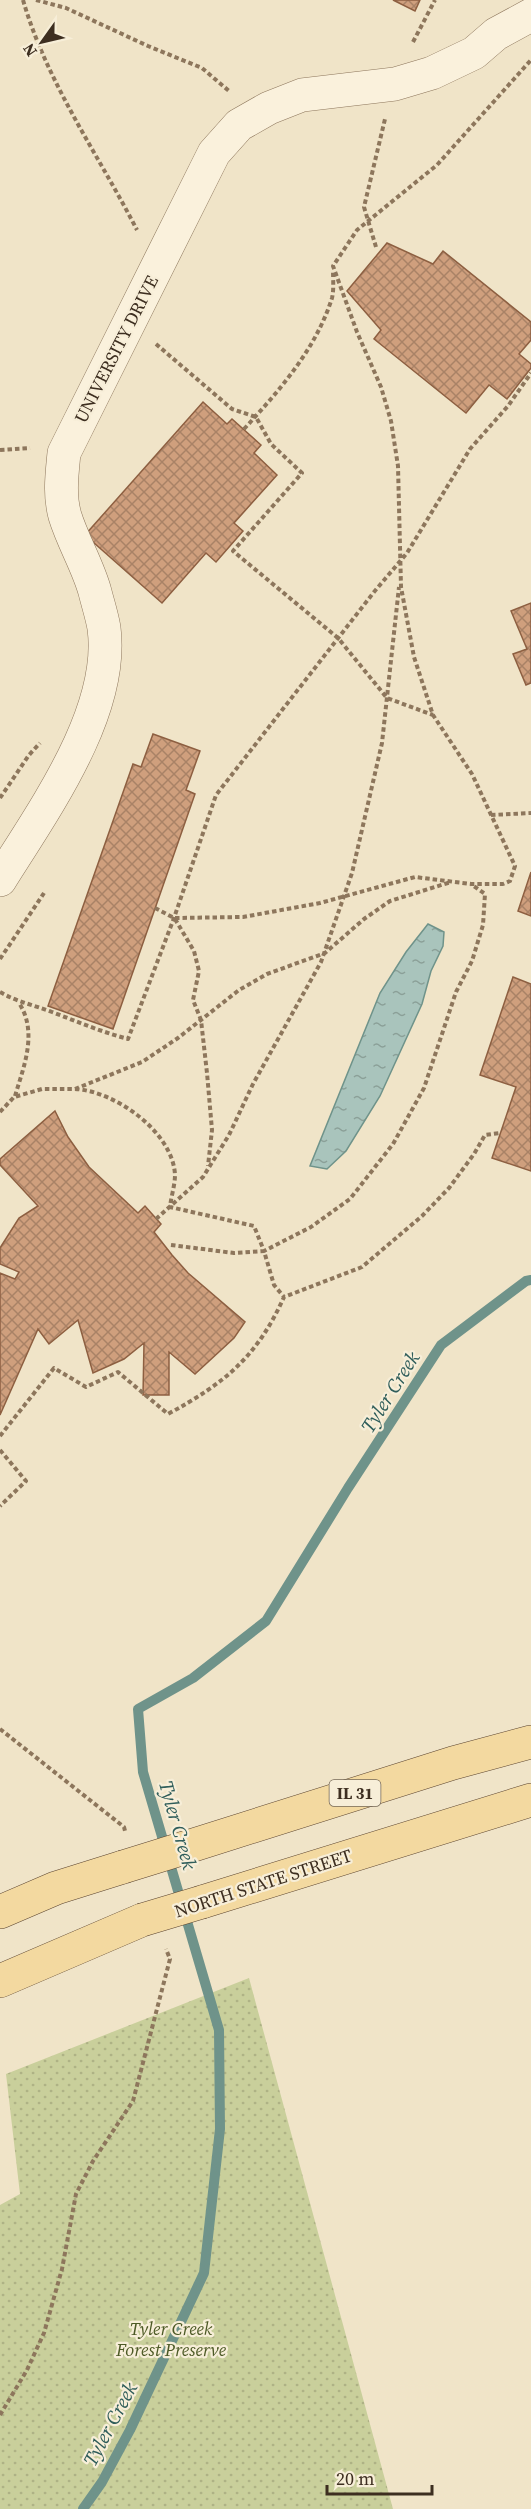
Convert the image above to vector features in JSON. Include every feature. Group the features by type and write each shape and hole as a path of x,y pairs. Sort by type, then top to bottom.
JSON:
{"main road":[{"name":"IL 31","path":"0,1912 56,1888 125,1853 181,1849 453,1763 531,1742"},
{"name":"NORTH STATE STREET","path":"0,1981 142,1920 531,1800"}],"lane":[{"name":"UNIVERSITY DRIVE","path":"0,880 66,774 87,726 103,670 104,628 92,580 65,515 61,490 64,453 213,153 239,125 302,95 395,84 432,73 474,53 496,34 531,15"}],"path":[{"path":"23,0 36,38 74,118 115,188 157,268"},
{"path":"36,0 66,8 202,68 257,116"},
{"path":"244,429 282,386 310,346 332,296 333,266 357,230 437,165 531,60"},
{"path":"155,908 174,918 243,917 344,897 415,877 471,884 503,884 510,881 515,866 472,774 433,715 414,657 401,587 398,466 391,421 381,387 357,332 333,266"},
{"path":"131,322 232,409 256,417 271,444 302,473 233,551 338,638 387,698 433,715"},
{"path":"0,992 19,1003 38,1007 99,1031 128,1039 174,918 216,795 402,559 433,513 470,448 508,406 530,375"},
{"path":"31,442 31,459"},
{"path":"156,1219 203,1177 229,1135 253,1084 287,1028 325,952 352,873 382,743 402,559"},
{"path":"0,798 42,740"},
{"path":"490,815 531,813"},
{"path":"75,1089 142,1062 239,990 267,974 325,952 364,919 390,901 451,881"},
{"path":"171,1245 234,1252 264,1251 311,1227 350,1198 393,1144 424,1088 456,992 472,960 483,925 485,894 471,884"},
{"path":"0,959 44,893"},
{"path":"174,918 194,951 199,971 193,1000 201,1020 212,1130 208,1169"},
{"path":"0,1112 15,1096 28,1054 28,1028 19,1003"},
{"path":"15,1096 42,1089 89,1090 115,1101 146,1122 167,1146 175,1175 170,1208"},
{"path":"0,1436 54,1368 86,1387 118,1372 168,1414 223,1381 249,1356 271,1326 284,1297 362,1267 422,1216 449,1188 474,1154 484,1135 500,1133"},
{"path":"170,1208 254,1226 274,1285 284,1297"},
{"path":"0,1450 26,1481 0,1506"},
{"path":"0,1729 124,1827 125,1853"},
{"path":"0,2415 27,2370 44,2333 63,2269 76,2194 93,2161 133,2101 170,1959 166,1948"}],"green space":[{"name":"Tyler Creek Forest Preserve","path":"249,1978 393,2509 0,2509 0,2205 20,2194 6,2074"}],"water":[{"path":"428,924 444,932 443,946 431,971 422,1004 380,1096 346,1151 327,1169 310,1166 380,993 406,952"}],"building":[{"path":"393,0 420,0 415,11"},
{"path":"387,243 433,264 443,251 531,322 531,340 519,354 531,364 531,368 507,399 489,385 466,413 374,339 381,330 347,291"},
{"path":"203,402 227,424 232,419 261,445 254,453 277,475 234,523 243,531 216,562 206,553 162,603 85,535"},
{"path":"531,603 531,683 526,685 513,654 527,649 511,611"},
{"path":"153,734 200,751 186,790 195,794 113,1029 48,1006 133,764 141,767"},
{"path":"531,872 531,916 518,911"},
{"path":"513,977 531,984 531,1171 492,1158 516,1087 480,1075"},
{"path":"55,1111 68,1137 89,1167 138,1213 145,1206 161,1224 154,1232 172,1255 188,1273 245,1322 234,1338 195,1374 169,1352 169,1395 143,1395 144,1343 124,1359 93,1373 78,1320 49,1344 38,1329 0,1415 0,1273 15,1279 19,1272 0,1264 0,1248 19,1218 38,1206 0,1165 0,1159"}],"waterway":[{"name":"Tyler Creek","path":"83,2509 102,2482 130,2430 204,2273 220,2129 219,2030 143,1772 138,1709 193,1678 266,1621 348,1488 441,1345 526,1281 531,1280"}]}
